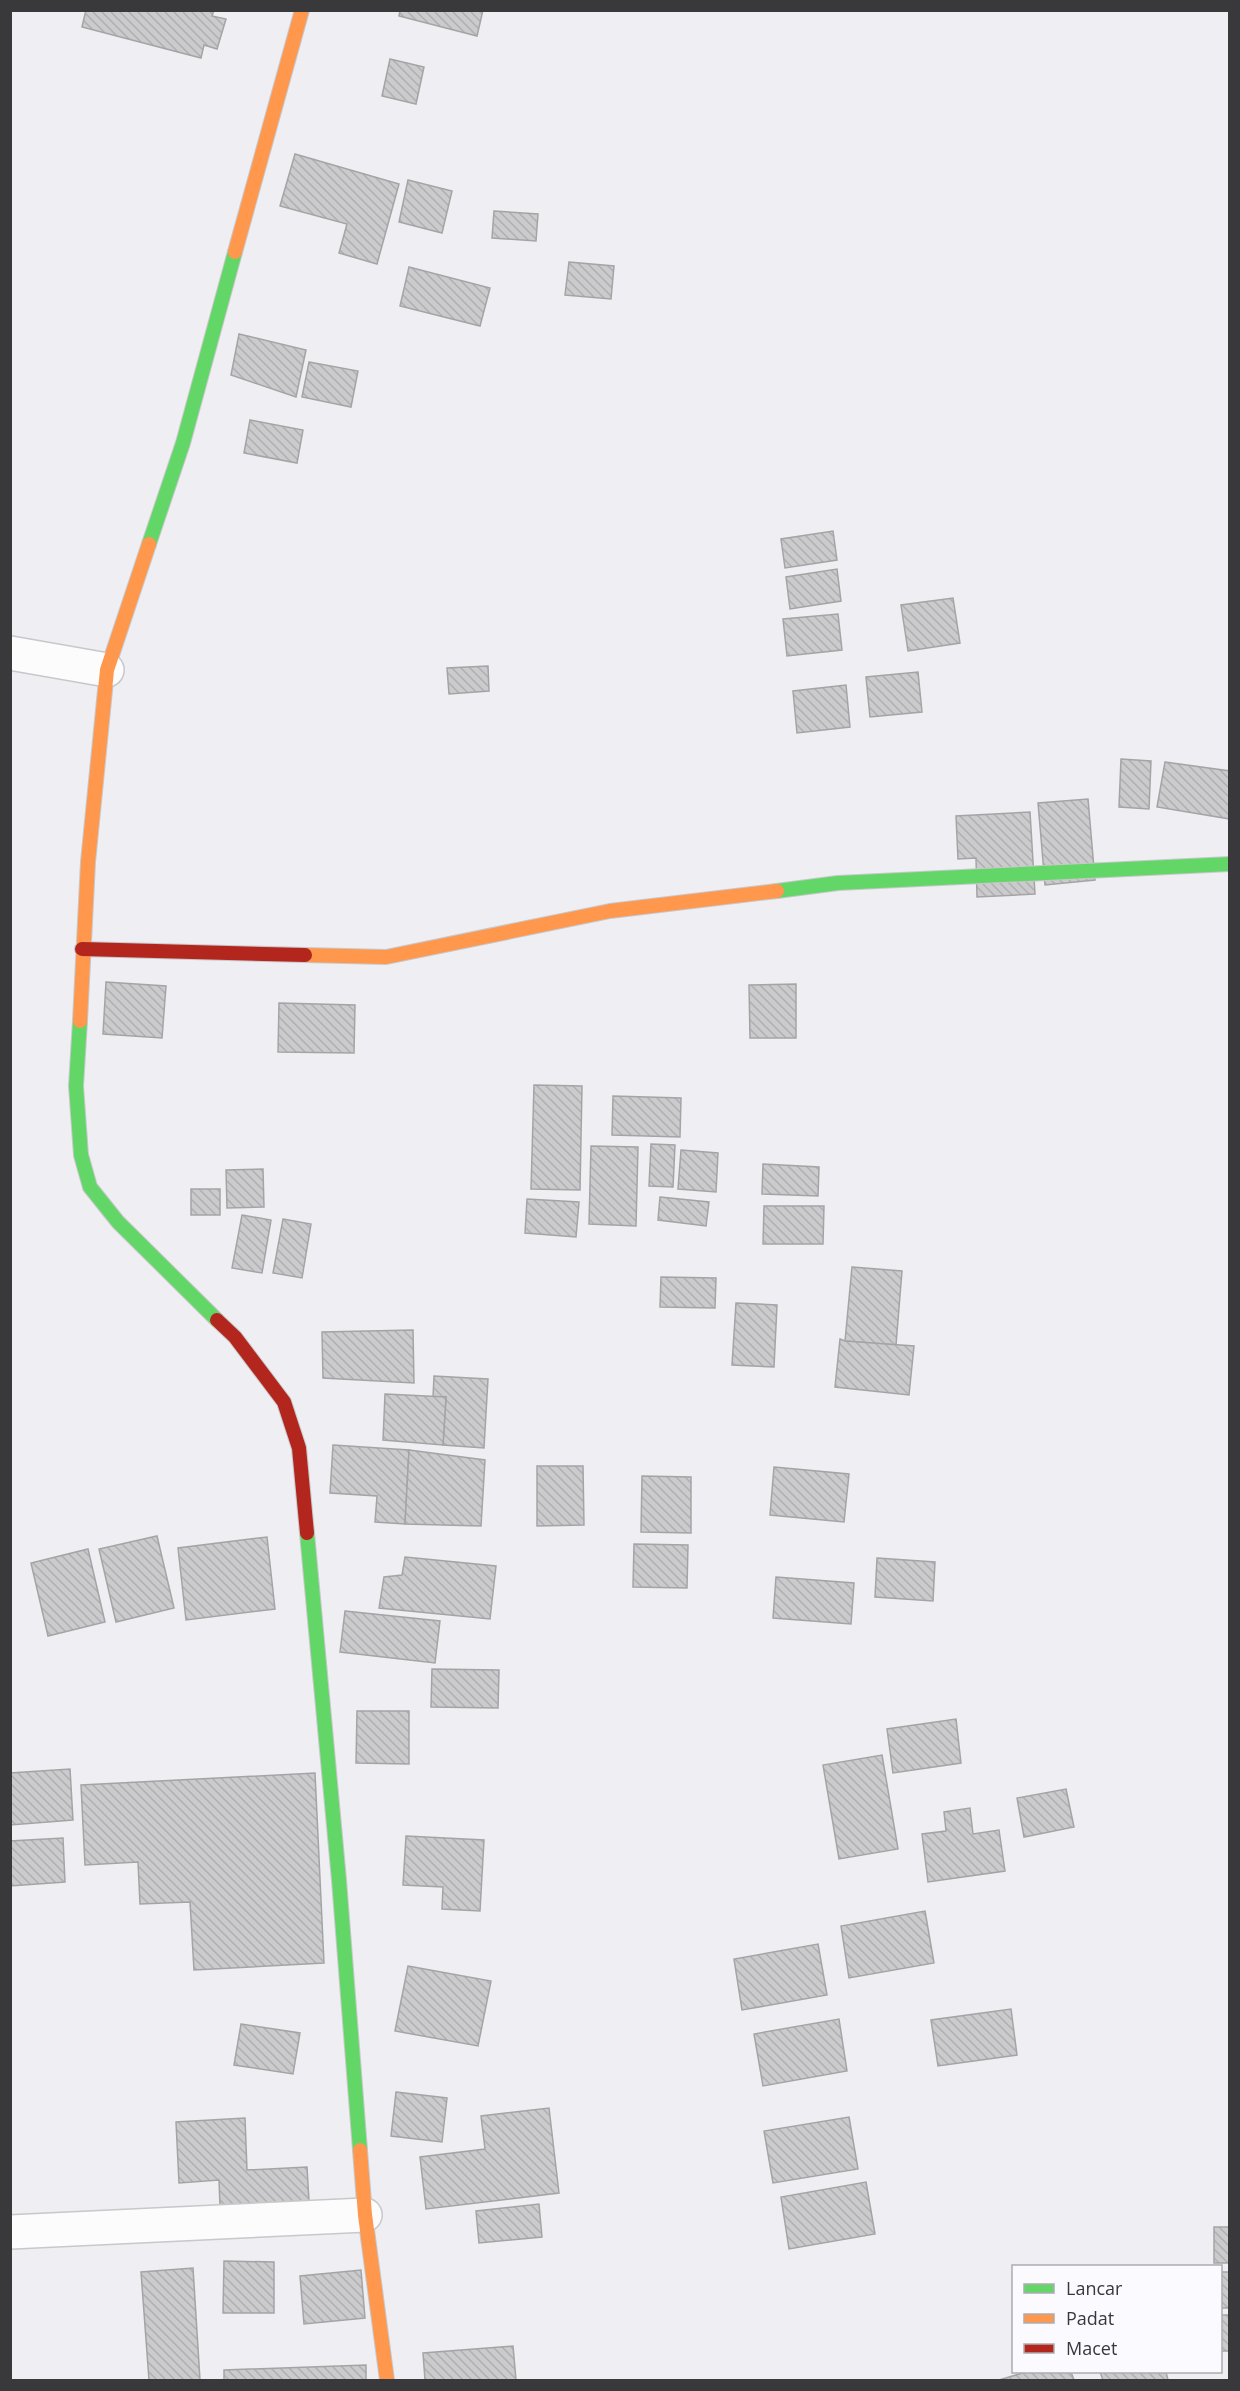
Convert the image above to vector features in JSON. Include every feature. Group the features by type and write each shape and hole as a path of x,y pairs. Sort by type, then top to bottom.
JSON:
{"street":[{"path":"302,10 183,443 106,670 87,862 76,1086 77,1124 81,1155 90,1186 118,1222 235,1336 284,1402 299,1448 339,1880 365,2215 387,2380"},
{"path":"10,653 106,670"},
{"path":"82,949 386,957 610,911 838,883 1230,864"},
{"path":"10,2232 365,2215"}],"building":[{"path":"86,10 214,10 212,16 226,19 217,49 204,45 201,58 82,27"},
{"path":"400,10 483,10 477,36 399,16"},
{"path":"390,59 424,67 416,104 382,96"},
{"path":"295,154 399,184 377,264 339,253 347,224 280,206"},
{"path":"408,180 452,191 442,233 399,222"},
{"path":"494,211 538,214 536,241 492,238"},
{"path":"569,262 614,266 611,299 565,295"},
{"path":"409,267 490,288 480,326 400,306"},
{"path":"239,334 306,350 296,397 231,375"},
{"path":"309,362 358,371 351,407 302,397"},
{"path":"250,420 303,430 297,463 244,453"},
{"path":"833,531 837,560 785,568 781,539"},
{"path":"837,569 841,601 790,609 786,577"},
{"path":"953,598 960,643 908,651 901,605"},
{"path":"838,614 842,650 787,656 783,619"},
{"path":"488,666 489,691 449,694 447,668"},
{"path":"918,672 922,712 870,717 866,677"},
{"path":"846,685 850,727 797,733 793,691"},
{"path":"1121,759 1151,761 1149,809 1119,807"},
{"path":"1165,762 1230,771 1230,819 1157,807"},
{"path":"1088,799 1095,880 1045,885 1038,803"},
{"path":"1030,812 1035,894 977,897 976,858 958,859 956,816"},
{"path":"106,982 166,986 162,1038 103,1034"},
{"path":"796,984 796,1038 750,1038 749,985"},
{"path":"279,1003 355,1005 354,1053 278,1052"},
{"path":"534,1085 582,1086 580,1190 531,1189"},
{"path":"613,1096 681,1098 680,1137 612,1135"},
{"path":"651,1144 675,1145 673,1187 649,1186"},
{"path":"591,1146 638,1147 636,1226 589,1224"},
{"path":"681,1150 718,1153 716,1192 678,1189"},
{"path":"763,1164 819,1167 818,1196 762,1194"},
{"path":"263,1169 264,1207 227,1208 226,1170"},
{"path":"191,1189 220,1189 220,1215 191,1215"},
{"path":"660,1197 709,1202 706,1226 658,1220"},
{"path":"527,1199 579,1202 576,1237 525,1233"},
{"path":"764,1206 824,1206 823,1244 763,1244"},
{"path":"242,1215 271,1220 262,1273 232,1268"},
{"path":"283,1219 311,1224 302,1278 273,1273"},
{"path":"852,1267 902,1271 896,1345 845,1341"},
{"path":"661,1277 716,1278 715,1308 660,1307"},
{"path":"736,1303 777,1305 774,1367 732,1365"},
{"path":"413,1330 414,1383 323,1378 322,1332"},
{"path":"840,1339 914,1346 909,1395 835,1387"},
{"path":"434,1376 488,1379 484,1448 443,1445 446,1397 433,1397"},
{"path":"385,1394 446,1397 443,1445 383,1440"},
{"path":"333,1445 409,1450 405,1524 375,1522 377,1496 330,1493"},
{"path":"409,1450 485,1460 481,1526 405,1524"},
{"path":"537,1466 583,1466 584,1525 537,1526"},
{"path":"774,1467 849,1474 844,1522 770,1515"},
{"path":"642,1476 691,1477 691,1533 641,1532"},
{"path":"157,1536 174,1608 116,1622 99,1549"},
{"path":"267,1537 275,1609 186,1620 178,1548"},
{"path":"634,1544 688,1545 687,1588 633,1587"},
{"path":"88,1549 105,1622 48,1636 31,1563"},
{"path":"405,1557 496,1566 490,1619 379,1608 384,1577 402,1575"},
{"path":"877,1558 935,1562 933,1601 875,1597"},
{"path":"776,1577 854,1583 851,1624 773,1618"},
{"path":"345,1611 440,1621 435,1663 340,1652"},
{"path":"432,1669 499,1670 498,1708 431,1707"},
{"path":"357,1711 409,1711 409,1764 356,1763"},
{"path":"956,1719 961,1763 893,1773 887,1729"},
{"path":"882,1755 898,1849 839,1859 823,1765"},
{"path":"70,1769 73,1820 10,1825 10,1773"},
{"path":"315,1773 324,1963 194,1970 190,1902 140,1904 138,1862 85,1865 81,1785"},
{"path":"1066,1789 1074,1827 1024,1837 1017,1798"},
{"path":"970,1808 973,1834 999,1830 1005,1871 928,1882 922,1834 946,1831 944,1812"},
{"path":"406,1836 484,1840 480,1911 442,1909 443,1887 403,1885"},
{"path":"63,1838 65,1882 10,1886 10,1841"},
{"path":"925,1911 934,1963 849,1978 841,1926"},
{"path":"818,1944 827,1995 742,2010 734,1959"},
{"path":"408,1966 491,1981 478,2046 395,2031"},
{"path":"1011,2009 1017,2055 938,2066 931,2020"},
{"path":"839,2019 847,2071 763,2086 754,2034"},
{"path":"241,2024 300,2033 293,2074 234,2065"},
{"path":"396,2092 447,2098 442,2142 391,2136"},
{"path":"549,2108 559,2193 426,2209 420,2157 485,2149 481,2116"},
{"path":"849,2117 858,2169 773,2183 764,2131"},
{"path":"245,2118 247,2170 307,2167 309,2201 220,2206 219,2180 179,2183 176,2122"},
{"path":"866,2182 875,2234 789,2249 781,2197"},
{"path":"539,2204 542,2237 479,2243 476,2211"},
{"path":"1214,2227 1230,2227 1230,2263 1214,2263"},
{"path":"224,2261 274,2262 274,2313 223,2313"},
{"path":"193,2268 200,2380 149,2380 141,2272"},
{"path":"361,2270 365,2318 304,2324 300,2276"},
{"path":"1222,2272 1230,2272 1230,2308 1222,2308"},
{"path":"1222,2315 1230,2315 1230,2351 1222,2351"},
{"path":"513,2346 516,2380 425,2380 423,2353"},
{"path":"366,2365 366,2380 224,2380 224,2370"},
{"path":"1023,2373 1071,2373 1074,2380 999,2380"},
{"path":"1100,2373 1166,2373 1168,2380 1103,2380"}],"traffic: fast":[{"path":"149,544 183,443 235,252"},
{"path":"777,891 838,883 1230,864"},
{"path":"80,1021 76,1086 81,1155 90,1187 118,1222 217,1320"},
{"path":"307,1533 339,1880 360,2150"}],"traffic: slow":[{"path":"235,252 302,10"},
{"path":"80,1021 88,862 107,670 149,544"},
{"path":"305,955 386,957 610,911 777,891"},
{"path":"360,2150 365,2215 387,2380"}],"traffic: jam":[{"path":"82,949 305,955"},
{"path":"217,1320 235,1337 284,1402 299,1448 307,1533"}]}
